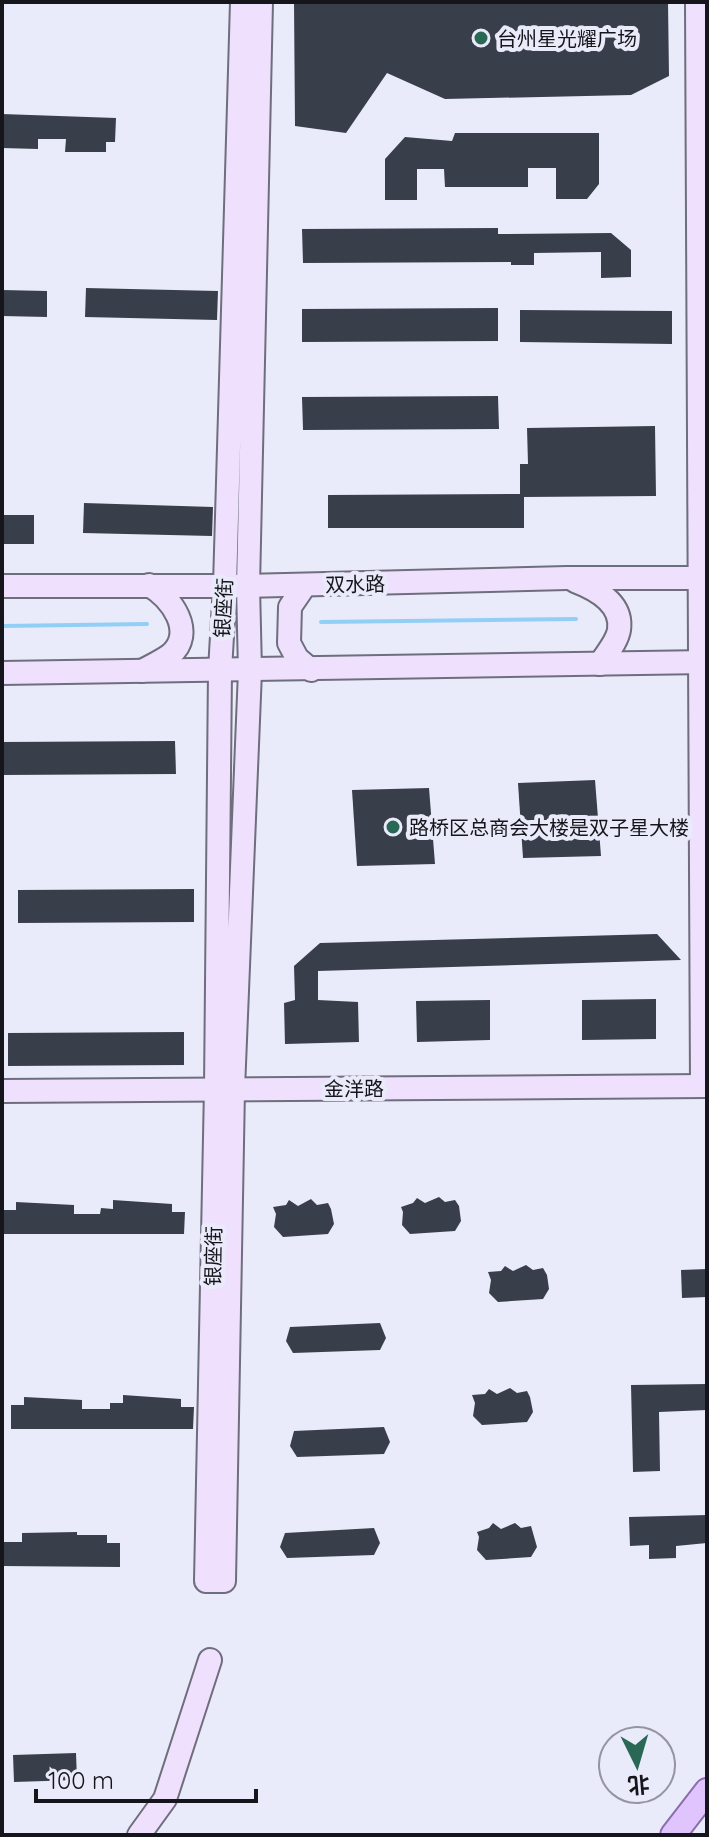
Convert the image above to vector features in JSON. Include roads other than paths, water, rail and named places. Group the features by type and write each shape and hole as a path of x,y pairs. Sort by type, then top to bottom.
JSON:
{"main road":[{"name":"银座街","path":"242,2 220,670 225,1089 224,1581 206,1581 225,1089 250,671 248,586 261,2"},
{"path":"697,2 705,1086"},
{"path":"567,578 604,595 616,610 619,629 600,664"},
{"name":"双水路","path":"2,586 248,586 703,578"},
{"path":"141,672 173,653 180,637 179,615 164,593 149,585"},
{"path":"305,585 290,607 289,643 297,658 311,670"},
{"path":"2,673 704,662"},
{"name":"金洋路","path":"2,1091 705,1086"},
{"path":"139,1835 165,1799 210,1660"},
{"path":"673,1835 707,1791"}],"waterway":[{"path":"321,622 576,619"},
{"path":"2,626 147,624"}],"place":[{"name":"台州星光耀广场","path":"481,38"},
{"name":"路桥区总商会大楼是双子星大楼","path":"393,827"}]}
